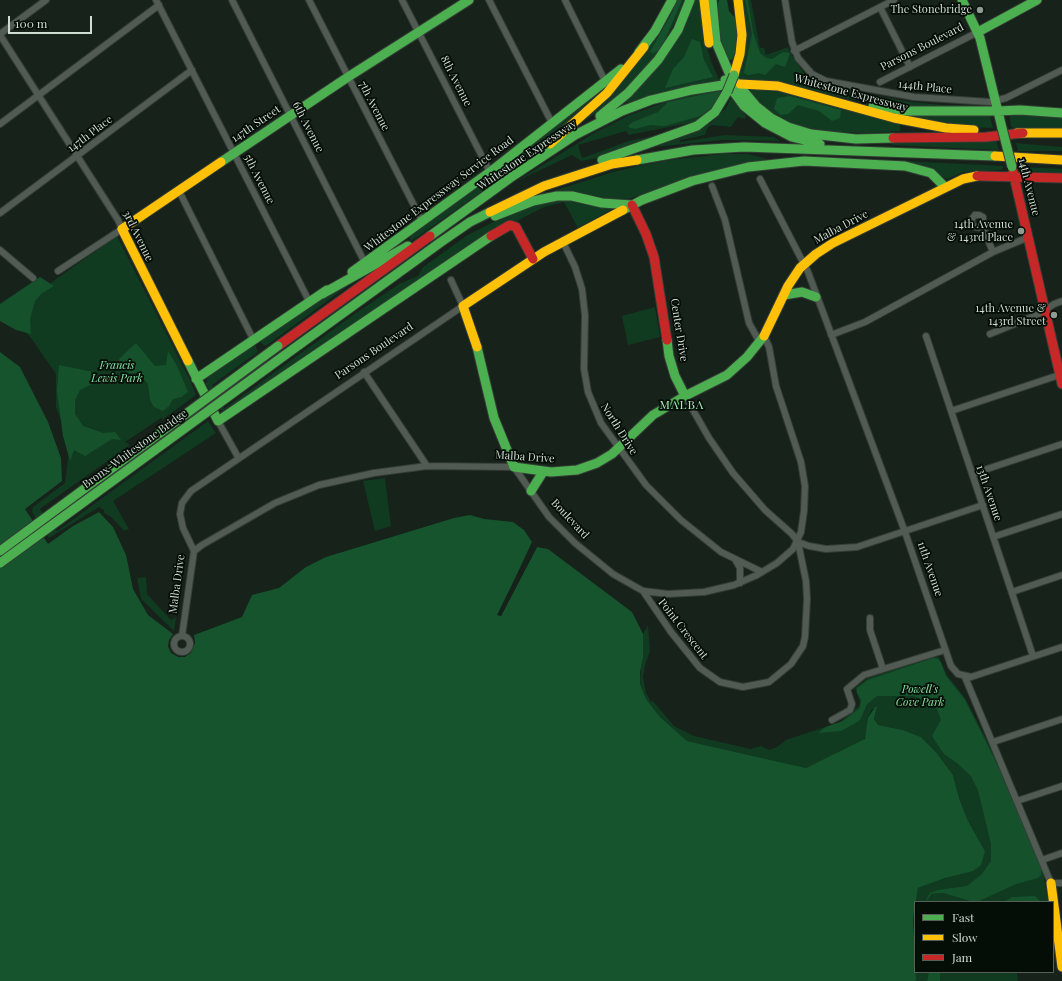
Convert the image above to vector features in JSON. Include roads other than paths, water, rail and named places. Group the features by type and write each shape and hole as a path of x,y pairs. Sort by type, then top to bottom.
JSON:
{"main road":[{"name":"147th Street","path":"122,229 234,153 470,0"},
{"path":"561,144 614,106 644,77 674,36 690,0"},
{"path":"704,0 707,36 718,69 738,99 761,121 783,134 810,142 910,152"},
{"path":"712,0 715,37 730,75 756,106 771,118 788,127 811,134 856,139 986,137 1023,133"},
{"path":"415,260 470,222 525,194 572,171 697,126 715,112 725,89 734,75 740,54 742,35 738,0"},
{"name":"14th Avenue","path":"962,0 978,32 996,101 1061,374 1062,384"},
{"name":"Parsons Boulevard","path":"978,32 1037,0"},
{"name":"Whitestone Expressway Service Road","path":"196,379 310,303 490,172 606,83 644,47 664,17 671,1"},
{"path":"510,178 595,105 620,79 644,47"},
{"name":"Whitestone Expressway","path":"278,346 510,178 561,144 594,125 641,104 686,91 725,89 740,84 773,85 908,121 956,129 1023,133 1062,133"},
{"path":"798,91 895,110 1020,110 1062,113"},
{"path":"525,194 563,178 612,164 693,150 749,147 910,152 1062,160"},
{"path":"415,260 492,218 540,199 567,196 605,203 632,205 672,188 702,178 748,166 782,162 820,161 905,166 931,173 945,187 963,179 975,176 1062,178"},
{"name":"Malba Drive","path":"514,467 543,472 577,470 605,458 618,448 645,422 685,396 731,372 747,357 772,323 784,295 794,277 804,264 833,243 945,187"},
{"name":"Parsons Boulevard","path":"464,306 533,259 632,205"},
{"name":"Center Drive","path":"632,205 646,234 654,257 670,356 675,376 685,396"},
{"path":"218,421 503,228 512,225 517,229 533,259"},
{"name":"3rd Avenue","path":"122,229 218,421"},
{"path":"322,294 386,257 435,232"},
{"name":"Bronx-Whitestone Bridge","path":"0,563 415,260"},
{"path":"784,295 802,292 816,297"},
{"name":"Boulevard","path":"464,306 475,337 496,423 514,467"},
{"name":"Bronx-Whitestone Bridge","path":"0,551 278,346"},
{"path":"531,491 543,472"},
{"name":"11th Avenue","path":"1051,883 1053,901"},
{"name":"11th Avenue","path":"1054,906 1062,967"}],"street":[{"path":"0,35 46,0"},
{"name":"6th Avenue","path":"232,0 365,263"},
{"name":"7th Avenue","path":"309,0 422,221"},
{"name":"8th Avenue","path":"402,0 418,34 490,172"},
{"path":"489,0 552,123"},
{"path":"565,0 606,83"},
{"path":"785,0 794,50 894,0"},
{"path":"0,124 158,3"},
{"name":"5th Avenue","path":"158,3 310,303"},
{"path":"880,7 910,67"},
{"name":"Parsons Boulevard","path":"880,82 978,32"},
{"name":"3rd Avenue","path":"0,35 118,220 122,229"},
{"name":"144th Place","path":"794,50 806,69 826,81 921,98 996,101 1006,98 1062,70"},
{"name":"147th Place","path":"0,214 192,70"},
{"name":"11th Avenue","path":"760,179 804,264 905,532 945,650 954,670 966,677 1051,883"},
{"path":"712,186 725,220 749,323 762,338 770,352 776,386 802,466 805,486 804,515 798,542 818,548 843,549 864,545 983,505"},
{"path":"179,191 254,341"},
{"path":"983,228 993,252"},
{"name":"147th Street","path":"58,271 122,229"},
{"path":"831,335 865,322 993,252 1029,237"},
{"name":"North Drive","path":"563,242 576,267 583,293 585,315 584,369 588,392 601,422 618,448 646,484 681,520 708,542 736,561 762,572"},
{"path":"0,250 32,278"},
{"name":"Boulevard","path":"451,280 464,306"},
{"path":"990,334 1040,314 1062,301"},
{"name":"Parsons Boulevard","path":"194,551 181,520 182,503 190,490 464,306"},
{"name":"13th Avenue","path":"926,336 1033,656"},
{"path":"364,372 427,466"},
{"path":"951,411 1061,374"},
{"name":"Center Drive","path":"685,396 709,438 733,473 765,510 790,532 798,542"},
{"name":"3rd Avenue","path":"218,421 238,457"},
{"path":"972,474 1062,444"},
{"name":"Malba Drive","path":"182,636 194,551 275,503 311,488 374,473 427,466 514,467"},
{"name":"Boulevard","path":"514,467 549,516 575,544 613,574 643,591 686,594 715,590 740,583 762,572 786,557 798,542"},
{"path":"993,537 1062,514"},
{"name":"Point Crescent","path":"643,591 681,645 700,668 720,682 734,686 759,685 773,679 792,664 800,654 805,637 808,606 807,587 798,542"},
{"path":"736,561 740,568 740,583"},
{"path":"1012,592 1062,575"},
{"path":"870,618 870,630 883,669"},
{"path":"966,677 1062,647"},
{"path":"832,720 846,714 850,710 852,704 847,689 864,675 945,650"},
{"path":"993,742 1062,719"},
{"path":"1017,801 1062,786"},
{"path":"1042,860 1062,853"},
{"path":"1051,883 1062,883"}],"place":[{"name":"The Stonebridge","path":"980,10"},
{"name":"14th Avenue & 143rd Place","path":"1021,231"},
{"name":"14th Avenue & 143rd Street","path":"1054,315"}],"district":[{"name":"MALBA","path":"682,405"}],"park label":[{"name":"Francis Lewis Park","path":"117,372"},
{"name":"Powell's Cove Park","path":"920,696"}]}
